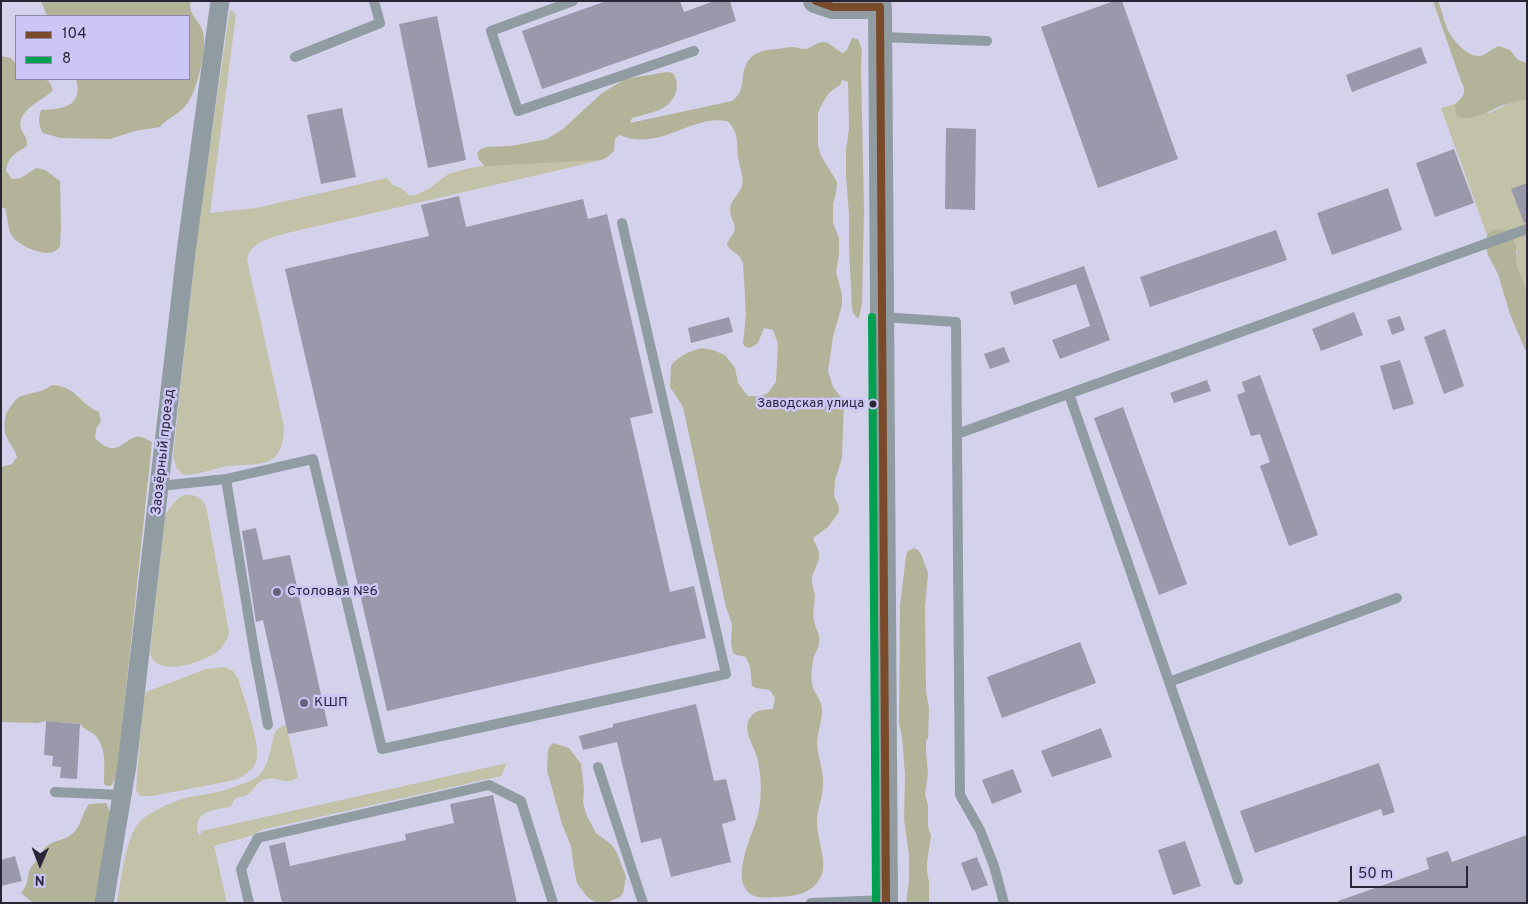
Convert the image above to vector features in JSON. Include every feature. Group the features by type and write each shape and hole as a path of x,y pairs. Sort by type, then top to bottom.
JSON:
{"street":[{"name":"Заозёрный проезд","path":"104,903 128,756 186,252 220,1"},
{"path":"815,1 833,7 880,4 886,901"}],"lane":[{"path":"295,56 380,23 374,1"},
{"path":"573,1 491,30 518,111 694,51"},
{"path":"880,37 987,41"},
{"path":"160,486 226,479 313,459 382,749 726,674 622,223"},
{"path":"957,434 1527,229"},
{"path":"882,317 956,322 960,795 980,830 994,866 1004,903"},
{"path":"1069,394 1238,880"},
{"path":"226,479 268,725"},
{"path":"1169,682 1397,598"},
{"path":"598,767 643,903"},
{"path":"248,903 241,869 258,838 490,784 521,801 552,903"},
{"path":"55,792 122,795"},
{"path":"811,903 886,901"}],"green space":[{"path":"41,1 191,1 190,9 202,29 204,45 201,67 191,98 181,111 160,127 135,131 110,139 60,138 43,133 39,122 41,110 56,109 69,105 74,101 78,88 76,80 190,80 190,15 47,15"},
{"path":"1433,1 1438,1 1452,37 1469,53 1481,56 1499,46 1510,50 1518,60 1527,63 1527,99 1500,106 1473,117 1462,118 1456,116 1455,104 1461,99 1464,88"},
{"path":"230,9 236,15 210,213 256,208 387,178 393,185 401,188 410,196 430,188 448,174 466,169 493,164 608,154 602,160 283,234 256,245 249,253 247,259 284,427 279,452 273,459 266,462 235,465 184,475 177,469 173,456 198,228"},
{"path":"852,38 858,39 862,50 864,210 862,302 858,319 853,313 852,307 849,248 846,176 846,149 849,129 848,82 842,80 840,85 830,92 818,114 818,145 821,156 837,182 833,204 833,223 839,238 836,272 842,294 842,305 833,337 828,371 833,387 844,401 842,458 835,480 834,496 839,512 828,527 813,538 819,555 812,579 815,595 813,618 819,634 819,640 813,660 812,677 813,687 822,707 817,741 823,786 817,819 823,869 819,881 804,893 791,896 762,897 752,895 745,888 742,878 742,866 757,819 761,792 757,756 747,727 750,718 755,712 773,709 775,698 770,690 752,686 750,666 746,657 733,653 731,643 732,624 726,607 683,407 670,387 671,366 673,363 689,352 701,348 725,355 735,368 738,383 748,396 761,396 768,393 776,382 778,344 773,330 764,328 758,343 750,348 745,347 743,343 746,314 743,263 740,257 727,245 735,229 730,209 733,200 741,188 742,182 736,134 727,121 713,121 700,123 648,139 634,139 619,135 615,139 614,151 606,158 598,160 485,166 479,160 477,153 487,147 511,146 547,139 563,129 602,93 625,79 667,72 673,73 677,83 674,97 667,105 656,111 632,118 630,123 732,101 741,89 746,65 759,52 790,47 805,49 823,42 828,43 843,53 847,50"},
{"path":"1,56 11,58 15,63 15,80 46,80 49,81 53,90 32,106 23,116 21,128 27,146 10,159 6,171 12,179 21,178 36,168 45,170 60,181 60,246 51,253 45,253 32,250 15,240 10,230 6,209 1,207"},
{"path":"1527,99 1527,293 1517,267 1517,252 1508,230 1496,230 1487,235 1441,108 1455,104 1455,110 1489,113 1512,102"},
{"path":"1497,229 1508,230 1516,245 1516,263 1527,293 1527,354 1510,314 1498,274 1486,248 1487,235"},
{"path":"52,385 61,386 73,392 86,404 99,412 101,421 96,429 95,438 103,445 116,448 135,437 141,437 152,442 118,765 115,779 111,786 106,786 104,783 104,759 100,741 80,724 46,721 37,723 1,722 1,467 12,464 17,457 6,436 5,420 7,412 19,397 41,391"},
{"path":"184,495 197,497 206,506 229,632 228,637 217,652 191,664 170,667 154,661 150,653 165,516 173,504"},
{"path":"914,548 921,554 928,573 925,606 926,691 929,708 928,738 926,741 928,773 925,795 928,805 928,826 931,836 927,862 929,903 906,903 909,881 909,855 904,819 905,775 899,723 900,606 906,556 908,551"},
{"path":"225,667 233,671 238,678 254,734 257,755 255,765 247,773 235,780 152,796 140,796 136,791 143,699 146,692 206,669"},
{"path":"286,725 298,777 290,781 272,778 263,780 248,794 235,799 230,807 205,813 198,821 199,836 202,831 507,763 501,776 261,830 254,835 214,846 227,903 117,903 129,841 140,821 158,809 177,801 215,793 256,778 267,763 276,730"},
{"path":"553,743 569,748 581,764 584,790 583,802 586,814 596,833 612,845 626,877 623,893 620,897 608,902 595,902 591,900 577,883 571,846 562,824 547,770 548,750"},
{"path":"106,803 110,812 96,903 33,903 21,893 33,865 47,846 69,836 75,831 89,804"}],"building":[{"path":"606,1 680,1 684,12 714,1 730,1 736,21 542,89 522,31"},
{"path":"1114,1 1122,1 1178,159 1098,188 1041,27"},
{"path":"437,16 466,160 428,168 399,24"},
{"path":"1421,47 1427,63 1352,92 1346,75"},
{"path":"342,108 356,177 321,184 307,115"},
{"path":"946,128 976,129 975,210 945,209"},
{"path":"1454,149 1474,203 1435,217 1416,163"},
{"path":"1527,183 1527,222 1524,223 1511,189"},
{"path":"1388,188 1402,230 1332,255 1317,213"},
{"path":"459,196 466,227 583,199 588,219 607,214 653,413 630,418 670,592 694,586 706,638 387,711 285,269 429,236 421,205"},
{"path":"1276,230 1287,260 1150,307 1140,277"},
{"path":"1084,266 1110,340 1060,359 1052,340 1090,326 1076,284 1014,305 1010,292"},
{"path":"1354,312 1363,335 1321,351 1312,329"},
{"path":"1400,316 1405,330 1392,335 1387,320"},
{"path":"729,317 733,332 691,343 688,328"},
{"path":"1445,329 1464,386 1444,394 1424,337"},
{"path":"1004,347 1010,362 990,369 984,354"},
{"path":"1400,360 1414,404 1393,410 1380,366"},
{"path":"1260,375 1318,535 1289,546 1260,466 1270,462 1260,434 1251,436 1237,395 1245,392 1242,382"},
{"path":"1207,380 1211,391 1174,403 1170,393"},
{"path":"1123,407 1187,584 1159,595 1094,418"},
{"path":"256,528 263,560 290,555 328,726 288,734 263,620 256,622 242,531"},
{"path":"1080,642 1096,683 1002,718 987,677"},
{"path":"696,704 714,781 726,779 736,820 722,824 731,862 671,877 661,838 641,843 617,742 583,750 579,736 613,727 613,724"},
{"path":"46,721 80,724 77,779 60,778 61,767 52,766 53,756 44,755"},
{"path":"1101,728 1112,757 1052,777 1041,751"},
{"path":"1379,763 1395,812 1383,816 1381,809 1255,853 1240,811"},
{"path":"1013,769 1022,792 992,804 982,780"},
{"path":"493,795 517,903 282,903 269,846 285,842 290,866 406,840 405,834 454,823 450,804"},
{"path":"1527,835 1527,903 1338,903 1338,901 1429,869 1426,858 1448,851 1452,862"},
{"path":"1185,841 1201,886 1173,895 1158,850"},
{"path":"15,856 22,881 1,886 1,860"},
{"path":"977,857 988,885 972,891 961,863"}],"transit line":[{"name":"104","path":"816,1 833,7 880,7"},
{"name":"104","path":"880,7 886,903"},
{"name":"8","path":"872,317 876,903"}],"place":[{"name":"Заводская улица","path":"873,404"},
{"name":"Столовая №6","path":"277,592"},
{"name":"КШП","path":"304,703"}]}
